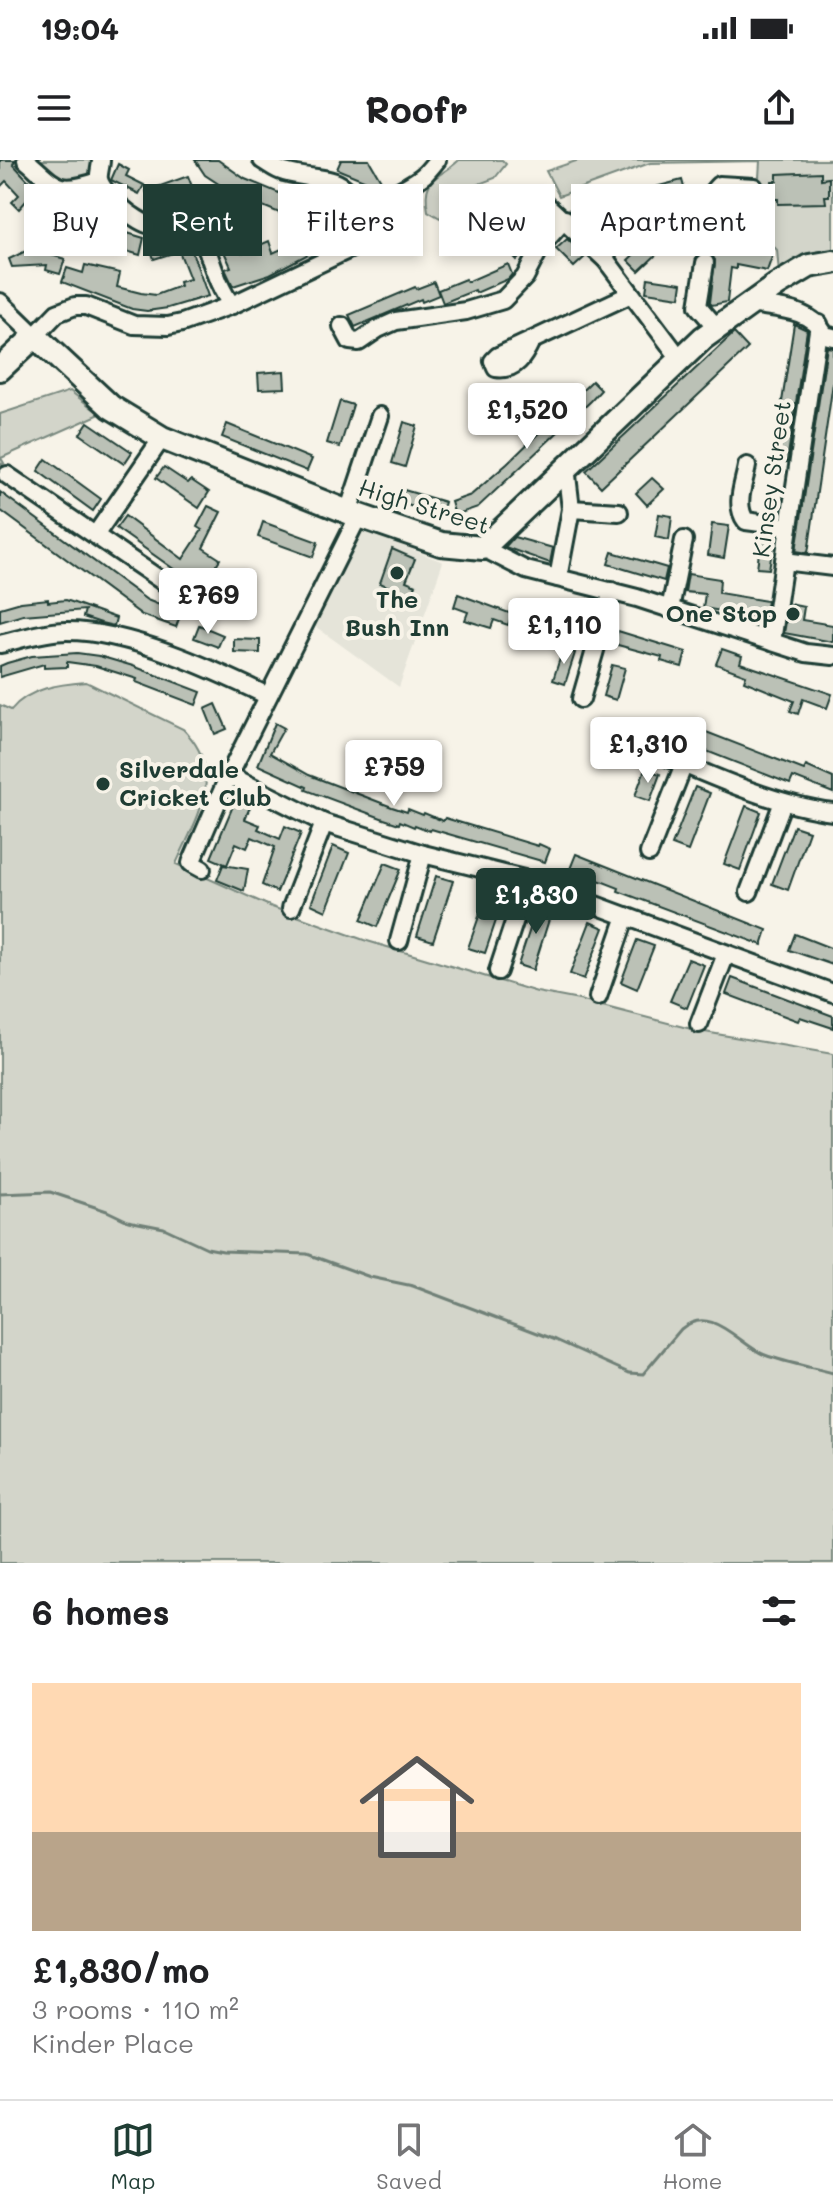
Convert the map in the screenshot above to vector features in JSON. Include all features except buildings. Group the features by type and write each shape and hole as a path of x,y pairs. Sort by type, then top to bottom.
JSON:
{"main road":[{"path":"483,548 710,333 809,266 833,262"},
{"path":"0,369 35,336"},
{"name":"High Street","path":"35,336 111,407 162,438 354,514 441,544 483,548"}],"street":[{"path":"26,160 56,187 64,189 99,181"},
{"path":"101,160 99,181 130,215 151,225 187,219 195,222 225,296 232,305"},
{"path":"262,160 282,172 333,179 340,184"},
{"path":"409,184 422,176 437,160"},
{"path":"555,211 606,260 681,360"},
{"path":"342,326 350,341 359,342 378,329 412,316 466,311 503,300 525,277 541,246 565,219"},
{"path":"0,302 35,336 57,313 75,306 86,306 123,323 151,327 182,323 232,305 335,256"},
{"path":"606,260 607,256"},
{"path":"705,263 698,306 710,333"},
{"path":"531,341 631,294"},
{"path":"751,304 807,314 819,324 825,335 833,337"},
{"name":"Kinsey Street","path":"772,642 819,324"},
{"path":"202,869 191,863 229,775 354,514 380,416"},
{"path":"96,534 162,438"},
{"path":"747,466 739,503 743,517 746,521 789,527"},
{"path":"558,578 571,509 566,467"},
{"path":"7,475 165,583 194,594"},
{"path":"571,509 619,512"},
{"path":"670,609 684,540"},
{"name":"High Street","path":"483,548 516,566 612,591 806,653 833,656"},
{"path":"784,561 833,567"},
{"path":"581,699 612,591"},
{"path":"0,644 64,631 157,643 268,696"},
{"path":"660,754 783,802 833,812"},
{"path":"649,853 684,764"},
{"path":"229,775 324,823 423,854 528,880 833,993"},
{"path":"749,892 783,802"},
{"path":"291,908 324,823"},
{"path":"399,941 423,854"},
{"path":"498,971 528,880"},
{"path":"598,997 626,916"},
{"path":"699,1024 726,954"}],"shaded area":[{"path":"28,160 101,160 99,181 53,184"},
{"path":"459,160 502,160 506,164 495,178 479,184 439,184 439,217 428,211 427,191 434,179"},
{"path":"579,160 833,160 833,251 803,261 793,261 779,274 775,248 775,184 759,184 760,161 650,163 592,184 571,184 571,192 559,196 546,171"},
{"path":"70,391 100,414 1,458 4,463 0,465 0,414"},
{"path":"365,531 443,562 399,687 312,624 360,533"},
{"path":"86,682 183,729 196,746 204,763 204,796 176,864 272,907 364,940 537,992 699,1031 833,1054 833,1563 0,1563 0,705 11,710 35,692"}],"waterway":[{"path":"0,1194 50,1192 128,1221 164,1228 207,1248 307,1254 370,1277 413,1286 556,1340 629,1373 643,1374 681,1329 692,1322 704,1321 725,1328 765,1355 833,1373"}],"place":[{"name":"The Bush Inn","path":"397,573"},
{"name":"One Stop","path":"793,614"},
{"name":"Silverdale Cricket Club","path":"103,784"}]}
